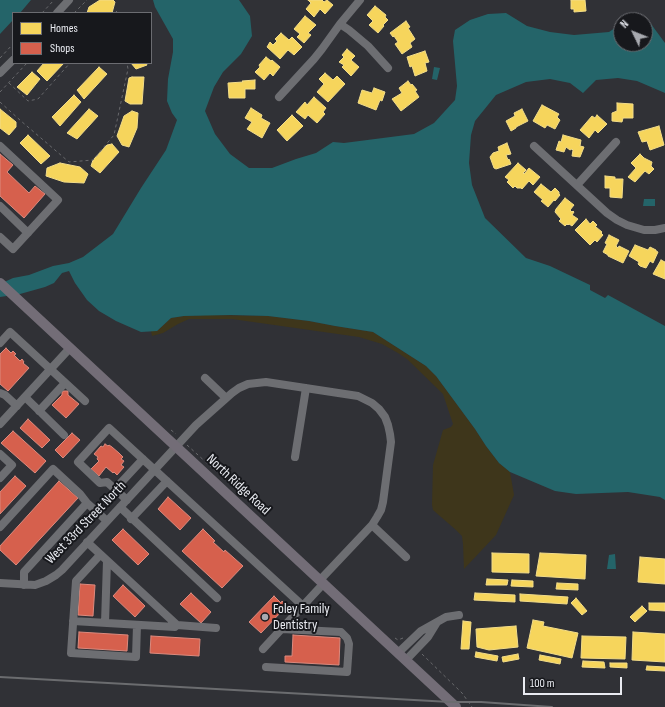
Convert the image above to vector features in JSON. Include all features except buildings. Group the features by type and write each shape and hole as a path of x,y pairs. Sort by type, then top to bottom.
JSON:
{"main road":[{"name":"North Ridge Road","path":"0,283 456,707"}],"street":[{"path":"58,12 69,0"},
{"path":"279,97 314,59 360,0"},
{"path":"340,24 368,46 388,68"},
{"path":"0,73 12,61"},
{"path":"577,185 616,142"},
{"path":"0,146 58,200 13,249 0,237"},
{"path":"534,146 610,215 622,223 644,230 665,228"},
{"path":"0,206 28,233"},
{"path":"0,343 10,332 85,401"},
{"path":"2,420 17,406 70,348"},
{"path":"205,378 226,398"},
{"name":"West 33rd Street North","path":"0,584 35,585 56,575 196,425 239,388 248,384 266,382 358,396 372,403 379,409 388,425 390,434 391,442 381,510 372,525 263,649"},
{"path":"39,411 65,383"},
{"path":"295,457 306,388"},
{"path":"0,393 5,395 17,406"},
{"path":"24,398 64,435"},
{"path":"127,500 107,482 100,483 78,462 109,428 302,606"},
{"path":"0,454 12,465 0,478"},
{"path":"115,489 142,459"},
{"path":"0,527 53,469 107,521"},
{"path":"131,518 167,481"},
{"path":"24,585 24,572 88,503"},
{"path":"120,507 217,598"},
{"path":"372,525 406,557"},
{"path":"87,542 177,625"},
{"path":"100,555 76,581 72,653 136,657 137,625"},
{"path":"105,623 107,561"},
{"path":"398,653 421,631 446,617 459,615"},
{"path":"73,621 216,628"},
{"path":"406,660 428,637 436,623"},
{"path":"266,667 347,672 349,644 347,638 341,632 282,629"},
{"path":"418,635 424,641"}],"path":[{"path":"43,12 54,0"},
{"path":"75,12 87,0"},
{"path":"0,58 12,45"},
{"path":"0,92 26,64"},
{"path":"9,83 28,101 38,99 69,64"},
{"path":"0,102 69,162 92,160 114,136 128,69 127,64"}],"sand":[{"path":"206,315 268,316 309,321 373,332 426,366 436,376 499,463 510,472 514,495 496,535 464,569 462,536 433,510 432,505 433,465 443,430 451,427 453,424 443,394 407,359 382,344 359,337 232,319 189,319 163,333 152,336 151,331 157,331 171,318"}],"water":[{"path":"0,0 31,0 21,12 12,12 12,21 0,34"},
{"path":"153,0 239,0 250,16 252,36 241,54 223,72 214,87 205,111 215,134 230,154 249,168 272,168 316,153 333,142 344,143 414,134 434,123 455,100 457,86 453,41 455,30 470,20 488,14 506,13 527,26 550,32 574,35 609,32 613,29 613,52 653,52 653,27 665,43 665,93 637,81 618,78 596,80 583,93 570,83 550,79 526,82 496,95 475,121 471,135 469,163 472,185 485,218 526,258 550,266 590,285 590,290 605,298 608,295 665,326 665,500 660,497 628,492 576,494 555,491 510,472 499,463 436,376 426,366 373,332 309,321 268,316 231,315 184,316 171,318 157,331 141,332 116,321 99,311 87,300 75,283 69,271 62,273 54,283 45,287 20,294 0,297 0,284 13,278 29,275 53,266 69,263 83,257 113,234 166,150 177,120 167,101 168,79 173,52 173,39 155,7"},
{"path":"434,67 440,68 437,80 432,79"},
{"path":"644,199 655,199 655,206 643,206"},
{"path":"615,554 616,569 607,569 609,555"}],"railway":[{"path":"0,677 552,707"}],"place":[{"name":"Foley Family Dentistry","path":"265,617"}]}
